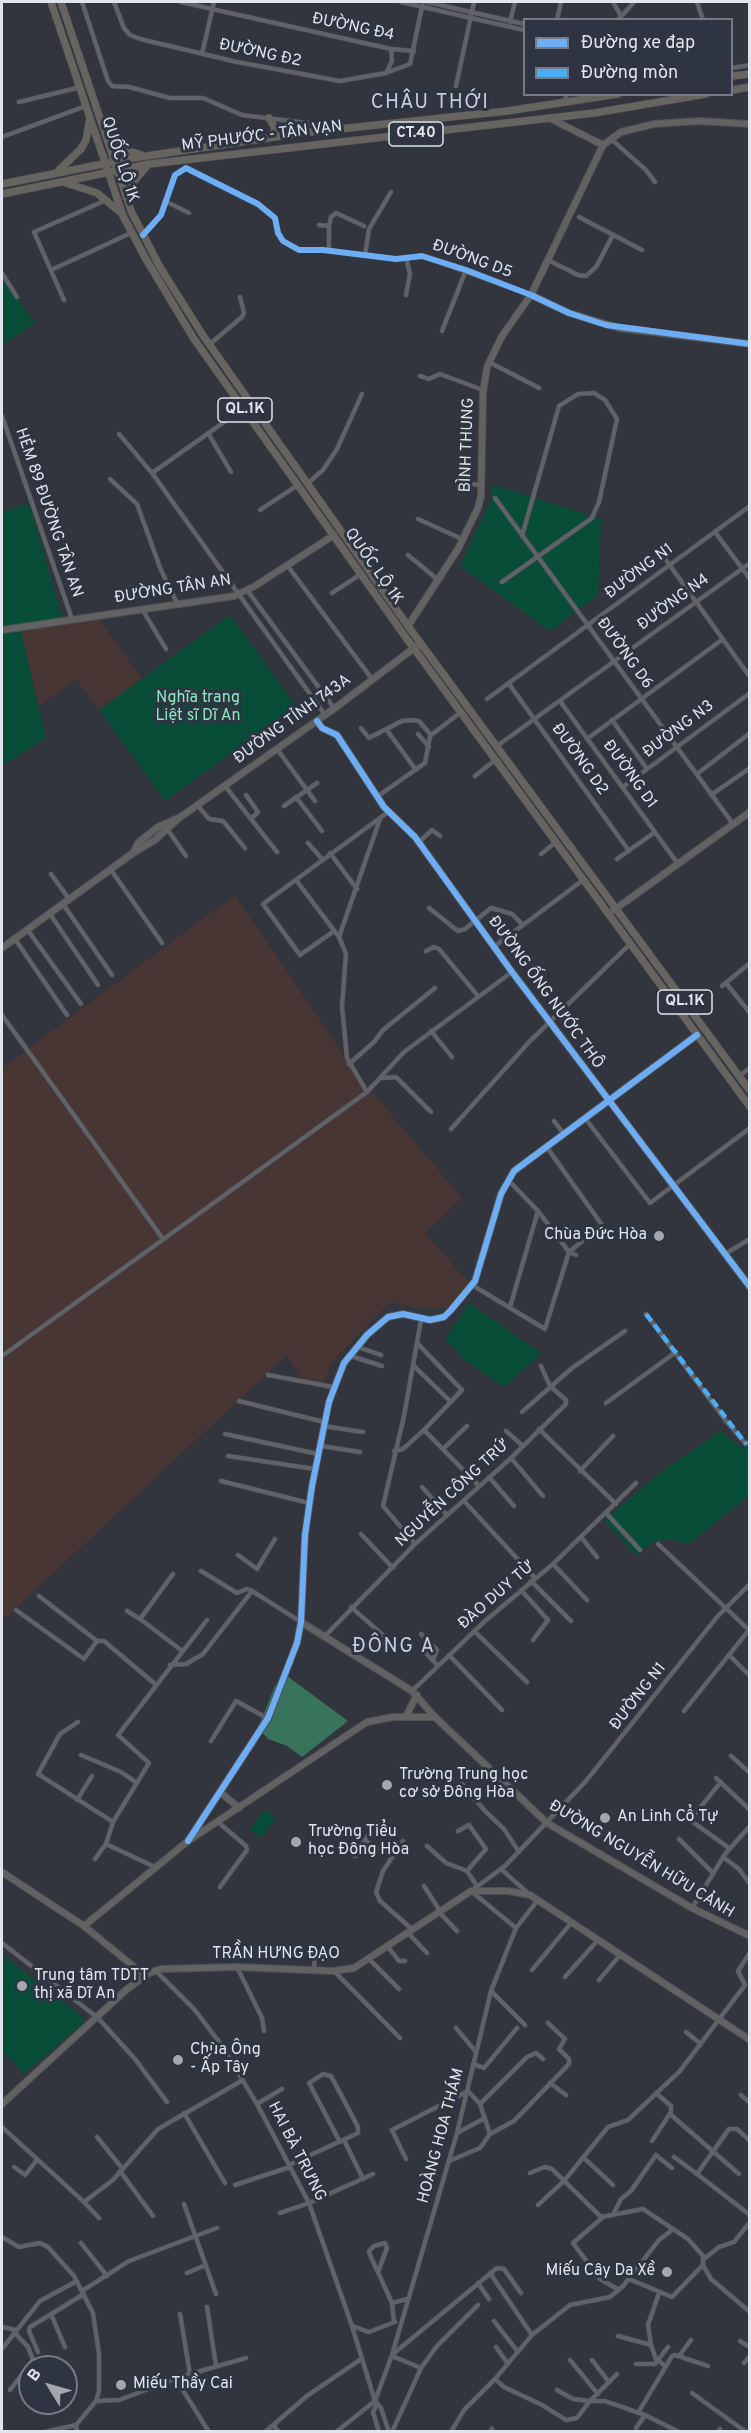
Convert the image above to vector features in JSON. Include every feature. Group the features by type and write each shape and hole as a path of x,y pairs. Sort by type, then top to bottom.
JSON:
{"main road":[{"name":"QUỐC LỘ 1K","path":"51,2 123,216 195,339 404,635 750,1107"},
{"name":"QUỐC LỘ 1K","path":"61,2 126,197 143,235 209,344 408,626 750,1091"},
{"path":"733,76 750,74"},
{"path":"733,90 750,87"},
{"name":"MỸ PHƯỚC - TÂN VẠN","path":"2,184 57,172 115,166 271,137 564,104 607,96"},
{"name":"MỸ PHƯỚC - TÂN VẠN","path":"149,160 193,159 563,117 694,96"},
{"path":"563,117 564,104"},
{"path":"57,172 81,150 86,140 90,115"},
{"path":"269,118 275,128 271,137"},
{"path":"106,137 123,149 149,160 126,197"},
{"name":"MỸ PHƯỚC - TÂN VẠN","path":"2,194 57,182 107,167"},
{"path":"57,182 82,186 108,199 123,216"},
{"path":"334,535 342,531"},
{"path":"404,635 408,626"},
{"path":"697,1035 705,1029"}],"street":[{"path":"82,2 108,81 112,86 129,87 160,96 203,98 232,112 344,128"},
{"name":"ĐƯỜNG Đ2","path":"114,2 120,21 130,35 202,54 327,80 340,81 386,74 410,64 414,51"},
{"name":"ĐƯỜNG Đ4","path":"181,2 391,49 414,51"},
{"path":"202,54 213,2"},
{"path":"401,2 422,4 471,18 523,24"},
{"path":"428,2 472,12 523,29"},
{"path":"456,86 474,2"},
{"path":"510,23 515,2"},
{"path":"557,18 561,2"},
{"path":"613,2 620,18 634,2"},
{"path":"697,2 702,18"},
{"path":"414,51 422,4"},
{"path":"386,74 392,62 391,49"},
{"path":"733,68 750,65"},
{"path":"19,102 81,87"},
{"path":"564,104 566,96"},
{"path":"2,137 87,105"},
{"path":"549,118 603,145 630,129 669,122 750,124"},
{"path":"611,139 646,170 655,182"},
{"name":"BÌNH THUNG","path":"408,626 463,540 478,508 481,485 483,390 489,362 502,336 531,295 603,145"},
{"path":"143,235 161,215 175,175 186,168 193,159"},
{"name":"ĐƯỜNG D5","path":"186,168 258,204 275,218 278,233 283,241 299,250 329,250 396,259 432,258 531,295 570,313 619,328 750,344"},
{"path":"364,255 369,230 391,192"},
{"path":"64,300 34,232 108,199"},
{"path":"165,201 189,213"},
{"path":"329,250 331,217 336,213 364,226"},
{"path":"579,217 642,250"},
{"path":"320,225 330,226"},
{"path":"51,270 132,233"},
{"path":"547,260 578,276 586,276 596,267 613,235"},
{"path":"406,257 410,274 406,295"},
{"path":"442,332 466,270"},
{"path":"2,273 17,297"},
{"path":"209,344 242,317 244,313 240,297"},
{"path":"489,362 539,388"},
{"path":"420,376 431,379 440,374 483,390"},
{"path":"502,582 592,518 598,502 617,419 605,399 594,393 578,394 559,406 522,536"},
{"path":"309,483 323,470 337,449 362,394"},
{"path":"152,472 244,408"},
{"name":"HẺM 89 ĐƯỜNG TÂN AN","path":"2,416 72,619"},
{"path":"119,434 152,472 325,715"},
{"path":"207,434 231,472"},
{"path":"110,479 137,504 158,564 177,603"},
{"path":"457,483 481,485"},
{"path":"260,510 298,484"},
{"name":"ĐƯỜNG D6","path":"495,498 733,824"},
{"name":"ĐƯỜNG N1","path":"487,699 750,506"},
{"path":"418,519 463,540"},
{"path":"715,531 750,579"},
{"name":"ĐƯỜNG TÂN AN","path":"2,630 238,594 334,535"},
{"path":"661,553 750,677"},
{"path":"408,555 437,579"},
{"name":"ĐƯỜNG N4","path":"497,747 750,563"},
{"path":"287,565 372,679"},
{"path":"332,593 361,574"},
{"path":"247,590 335,708"},
{"path":"141,609 166,649"},
{"path":"587,739 723,639"},
{"name":"ĐƯỜNG TỈNH 743A","path":"2,948 110,869 168,830 179,818 335,708 421,643"},
{"path":"292,669 301,663"},
{"path":"300,680 308,673"},
{"name":"ĐƯỜNG D2","path":"509,684 629,851"},
{"name":"ĐƯỜNG N3","path":"623,787 750,693"},
{"name":"ĐƯỜNG D1","path":"560,701 678,864"},
{"path":"378,796 427,761 431,735 461,712"},
{"path":"361,728 369,738 411,720 419,721 431,735"},
{"path":"612,720 647,769"},
{"name":"ĐƯỜNG ỐNG NƯỚC THÔ","path":"316,721 322,728 337,735 388,812 419,842 608,1102 675,1186 749,1285"},
{"path":"386,729 416,770"},
{"path":"697,774 750,733"},
{"path":"418,734 429,747"},
{"path":"277,749 315,801"},
{"path":"475,776 496,759"},
{"path":"711,795 750,768"},
{"path":"284,806 316,783"},
{"path":"225,786 277,852"},
{"path":"246,795 258,812 251,819"},
{"path":"296,797 322,831"},
{"path":"197,805 209,819 223,821 244,848"},
{"path":"334,931 299,954 263,904 388,812"},
{"path":"608,913 750,812"},
{"name":"ĐƯỜNG TỈNH 743A","path":"133,853 139,842 158,827 179,818"},
{"path":"339,937 380,819"},
{"path":"168,830 186,856"},
{"path":"419,842 432,830 440,836"},
{"path":"617,859 655,832"},
{"path":"541,854 556,842"},
{"path":"308,843 322,859"},
{"path":"330,853 357,889"},
{"path":"110,869 162,943"},
{"path":"51,874 69,899"},
{"path":"296,880 339,937 346,954 342,1006 344,1042 349,1064 367,1092"},
{"path":"495,946 583,880"},
{"path":"63,904 112,975"},
{"path":"429,908 458,931 465,929 490,908 512,914 523,925"},
{"path":"50,913 98,986"},
{"path":"27,929 81,1004"},
{"path":"14,939 67,1015"},
{"path":"451,1129 529,1042 630,944"},
{"path":"426,951 434,947 439,949 478,996"},
{"path":"722,986 750,963"},
{"path":"2,1356 367,1092 404,1052 512,972"},
{"path":"726,983 750,1013"},
{"path":"349,1064 374,1042 383,1030 435,988"},
{"path":"2,1015 163,1239"},
{"path":"431,1031 452,1057"},
{"path":"188,1841 268,1718 297,1643 301,1622 309,1503 323,1424 333,1388 350,1356 388,1317 399,1314 421,1320 444,1317 472,1285 508,1179 522,1163 697,1035"},
{"path":"738,1076 750,1068"},
{"path":"381,1078 396,1077 431,1112"},
{"path":"585,1118 648,1202 675,1186 750,1128"},
{"path":"554,1121 563,1133"},
{"path":"472,1285 546,1328 569,1252 602,1223 546,1146"},
{"path":"508,1179 538,1211 569,1252 576,1255"},
{"path":"510,1307 538,1211"},
{"path":"725,1254 750,1239"},
{"path":"646,1314 748,1443"},
{"path":"416,1544 383,1509 421,1320"},
{"path":"522,1412 549,1386 625,1331"},
{"path":"394,1451 403,1449 424,1430 462,1388 417,1343"},
{"path":"358,1347 381,1355"},
{"path":"606,1403 676,1352"},
{"path":"350,1356 382,1366"},
{"path":"413,1365 451,1402"},
{"name":"NGUYỄN CÔNG TRỨ","path":"325,1636 351,1607 447,1515 511,1458 566,1401 549,1386 541,1366"},
{"path":"268,1375 333,1388"},
{"path":"238,1401 323,1424 363,1432"},
{"path":"443,1449 466,1425"},
{"path":"539,1429 616,1504"},
{"path":"424,1430 479,1486"},
{"path":"506,1431 523,1446"},
{"path":"225,1434 318,1454"},
{"path":"580,1471 613,1437"},
{"path":"320,1446 360,1452"},
{"path":"228,1456 315,1469"},
{"path":"511,1458 543,1496"},
{"path":"489,1477 514,1506"},
{"path":"221,1481 309,1503"},
{"name":"ĐÀO DUY TỪ","path":"414,1693 474,1631 553,1564 636,1483"},
{"path":"422,1487 447,1515"},
{"path":"464,1501 571,1621"},
{"path":"606,1513 640,1550"},
{"path":"361,1534 393,1568"},
{"path":"581,1537 597,1557"},
{"path":"238,1555 257,1569 275,1539"},
{"path":"658,1544 749,1630 684,1711"},
{"path":"553,1564 587,1600"},
{"path":"201,1571 237,1593 247,1589 252,1591 301,1622"},
{"path":"140,1619 173,1574"},
{"name":"ĐƯỜNG N1","path":"474,1888 501,1869 519,1852 597,1769 725,1608 750,1584"},
{"path":"521,1590 548,1620 533,1640"},
{"path":"170,1665 186,1664 203,1654 252,1591"},
{"path":"39,1596 97,1641 104,1641 155,1684"},
{"path":"351,1607 385,1636"},
{"path":"16,1610 81,1658 87,1656 97,1641"},
{"path":"127,1611 181,1650"},
{"path":"95,1859 106,1844 113,1822 149,1763 118,1735 181,1650 207,1620"},
{"name":"ĐƯỜNG NGUYỄN HỮU CẢNH","path":"301,1622 414,1693 435,1717 547,1823 692,1908 750,1936"},
{"path":"474,1631 527,1682"},
{"path":"422,1634 437,1650 433,1660"},
{"path":"423,1650 438,1666"},
{"path":"449,1655 502,1710"},
{"path":"729,1655 750,1676"},
{"path":"406,1716 414,1693"},
{"path":"211,1741 236,1701 268,1718"},
{"path":"84,1926 188,1841 367,1722 406,1716 435,1717"},
{"path":"78,1722 62,1732 38,1772 113,1822"},
{"path":"81,1755 121,1772 137,1783"},
{"path":"731,1756 750,1773"},
{"path":"77,1800 92,1776"},
{"path":"716,1778 750,1810"},
{"path":"721,1782 688,1819 729,1848"},
{"path":"461,1783 484,1811 504,1829 508,1839 519,1852"},
{"path":"220,1792 238,1808"},
{"path":"218,1822 246,1846 247,1850 220,1887"},
{"path":"355,1856 376,1823"},
{"path":"458,1831 469,1825 486,1849 467,1871"},
{"path":"692,1908 729,1848 750,1826"},
{"path":"679,1839 713,1873"},
{"path":"364,1841 393,1856"},
{"path":"403,1841 384,1871 376,1892 377,1897 428,1953"},
{"path":"106,1844 155,1867"},
{"path":"427,1846 446,1863 467,1871 474,1888 516,1929"},
{"path":"723,1857 739,1869 750,1884"},
{"path":"501,1869 530,1896"},
{"path":"2,1872 84,1926 144,1976"},
{"path":"424,1886 439,1912 458,1931"},
{"path":"474,1888 508,1891 538,1900 750,2040"},
{"name":"TRẦN HƯNG ĐẠO","path":"2,2104 144,1976 155,1971 237,1967 333,1971 354,1968 474,1888"},
{"name":"HOÀNG HOA THÁM","path":"375,2404 450,2161 490,1990 516,1929 538,1900"},
{"path":"532,1970 571,1922"},
{"path":"565,1977 598,1940"},
{"path":"2,1943 98,2018 135,2059 167,2102"},
{"path":"388,1947 399,1961 405,1961"},
{"path":"314,1970 315,1950"},
{"path":"538,2205 564,2181 608,2127 622,2124 680,2071 720,2021 744,1985 738,1971 749,1954"},
{"path":"599,1980 620,1955"},
{"path":"369,1959 399,1989"},
{"path":"237,1967 262,2018 264,2031"},
{"name":"HAI BÀ TRƯNG","path":"155,1971 194,2009 220,2043 243,2080 309,2203 352,2326 375,2404 373,2412 379,2432"},
{"path":"333,1971 400,2038"},
{"path":"490,1990 525,2025"},
{"path":"450,2161 480,2148 490,2134 514,2121 570,2061 559,2049 565,2039 548,2023"},
{"path":"456,2028 476,2052"},
{"path":"473,2064 484,2068 517,2028"},
{"path":"686,2032 701,2044"},
{"path":"480,2104 527,2057 536,2054 543,2059"},
{"path":"235,2185 289,2166 342,2141 358,2133 358,2127 331,2076 327,2073 314,2077 310,2085 342,2141 363,2179"},
{"path":"84,2202 121,2170 158,2129 243,2080"},
{"path":"550,2083 566,2095"},
{"path":"256,2104 282,2089"},
{"path":"406,2159 392,2130 468,2091 480,2104 490,2134"},
{"path":"652,2141 670,2114 671,2106 656,2093"},
{"path":"741,2096 750,2103"},
{"path":"184,2113 225,2183"},
{"path":"670,2114 739,2174"},
{"path":"457,2133 485,2118"},
{"path":"2,2127 99,2218"},
{"path":"697,2174 733,2127 750,2141"},
{"path":"97,2137 153,2216"},
{"path":"613,2214 621,2199 631,2191 656,2155 672,2168"},
{"path":"674,2157 750,2215"},
{"path":"584,2158 613,2185"},
{"path":"14,2167 25,2175 37,2160"},
{"path":"530,2173 549,2168 603,2217"},
{"path":"280,2213 309,2203 374,2174"},
{"path":"184,2204 216,2294"},
{"path":"619,2290 600,2279 573,2243 603,2217 643,2209 688,2239 704,2259"},
{"path":"628,2279 674,2297 703,2265 704,2259 719,2247 734,2242 750,2222"},
{"path":"38,2352 28,2329 129,2260 217,2228"},
{"path":"451,2432 464,2410 495,2379 532,2335 570,2305 591,2299 606,2299 619,2290 659,2240 672,2230"},
{"path":"2,2237 19,2247 44,2244 77,2281 93,2313 99,2354 99,2391 96,2401 76,2425 45,2432"},
{"path":"81,2243 106,2276"},
{"path":"378,2272 387,2248 385,2243 374,2246 369,2251 378,2272 392,2303 394,2322"},
{"path":"187,2272 206,2265"},
{"path":"703,2265 711,2278 750,2312"},
{"path":"421,2368 392,2355 490,2273 497,2268 504,2269 521,2293"},
{"path":"490,2273 532,2335"},
{"path":"2,2349 40,2301 77,2281"},
{"path":"478,2283 489,2299"},
{"path":"659,2292 648,2325 651,2345 658,2362 664,2365"},
{"path":"392,2303 407,2299"},
{"path":"390,2432 421,2368 437,2346 478,2305"},
{"path":"207,2307 216,2366"},
{"path":"51,2314 65,2347"},
{"path":"180,2314 190,2374"},
{"path":"352,2326 369,2332 401,2320"},
{"path":"494,2321 518,2352"},
{"path":"2,2327 15,2331 28,2347 33,2360 10,2390"},
{"path":"618,2336 651,2345"},
{"path":"679,2356 691,2340"},
{"path":"740,2341 750,2348"},
{"path":"496,2347 508,2364"},
{"path":"636,2364 654,2365 668,2347"},
{"path":"638,2413 664,2365 672,2356 679,2356 708,2366"},
{"path":"744,2363 750,2356"},
{"path":"96,2401 119,2400 176,2378 246,2358"},
{"path":"265,2432 307,2396 361,2359"},
{"path":"570,2360 598,2394"},
{"path":"592,2360 609,2382"},
{"path":"495,2379 566,2421 577,2418 618,2374"},
{"path":"176,2378 208,2432"},
{"path":"369,2385 380,2384"},
{"path":"557,2390 573,2399 612,2403 645,2415 679,2432"},
{"path":"692,2393 746,2432"},
{"path":"336,2432 375,2404"},
{"name":"HAI BÀ TRƯNG","path":"375,2404 381,2408 390,2432"},
{"path":"638,2432 636,2428 645,2415"},
{"path":"76,2425 77,2432"},
{"path":"274,2426 279,2432"}],"shaded area":[{"path":"98,618 142,679 99,710 76,679 38,707 21,631"},
{"path":"235,895 355,1072 462,1198 425,1233 467,1281 466,1290 449,1308 417,1308 390,1302 331,1363 323,1385 304,1385 287,1355 3,1620 2,1068"}],"green space":[{"path":"2,277 35,323 2,345"},
{"path":"491,484 601,519 598,595 550,631 460,566 491,500"},
{"path":"29,503 64,623 21,631 46,738 2,766 2,512"},
{"name":"Nghĩa trang Liệt sĩ Dĩ An","path":"230,615 296,706 165,801 99,710"},
{"path":"469,1303 541,1353 504,1387 463,1359 458,1351 445,1340"},
{"path":"721,1431 741,1448 749,1443 749,1496 688,1544 669,1539 653,1542 636,1555 604,1520 665,1469"},
{"path":"287,1676 348,1721 302,1757 287,1746 268,1739 258,1728 275,1686"},
{"path":"264,1810 276,1818 261,1838 250,1829"},
{"name":"Trung tâm TDTT thị xã Dĩ An","path":"2,1955 83,2017 84,2022 24,2074 2,2050"}],"marked path":[{"path":"646,1314 746,1444"}],"cycle path":[{"path":"143,235 161,215 175,175 186,168 258,204 275,218 278,233 283,241 299,250 323,250 396,259 422,256 466,270 531,295 569,313 606,325 750,344"},
{"path":"317,721 322,728 337,735 384,807 415,837 512,972 750,1287"},
{"path":"188,1841 268,1718 297,1643 301,1622 305,1535 312,1486 329,1402 344,1363 367,1335 388,1317 403,1314 430,1320 444,1317 475,1281 501,1194 514,1171 697,1035"}],"place":[{"name":"Chùa Đức Hòa","path":"659,1236"},
{"name":"Trường Trung học cơ sở Đông Hòa","path":"387,1785"},
{"name":"An Linh Cổ Tự","path":"605,1818"},
{"name":"Trường Tiểu học Đông Hòa","path":"296,1842"},
{"name":"Trung tâm TDTT thị xã Dĩ An","path":"22,1986"},
{"name":"Chùa Ông - Ấp Tây","path":"178,2060"},
{"name":"Miếu Cây Da Xề","path":"667,2272"},
{"name":"Miếu Thầy Cai","path":"121,2385"}],"district":[{"name":"CHÂU THỚI","path":"430,104"},
{"name":"ĐÔNG A","path":"394,1648"}]}
